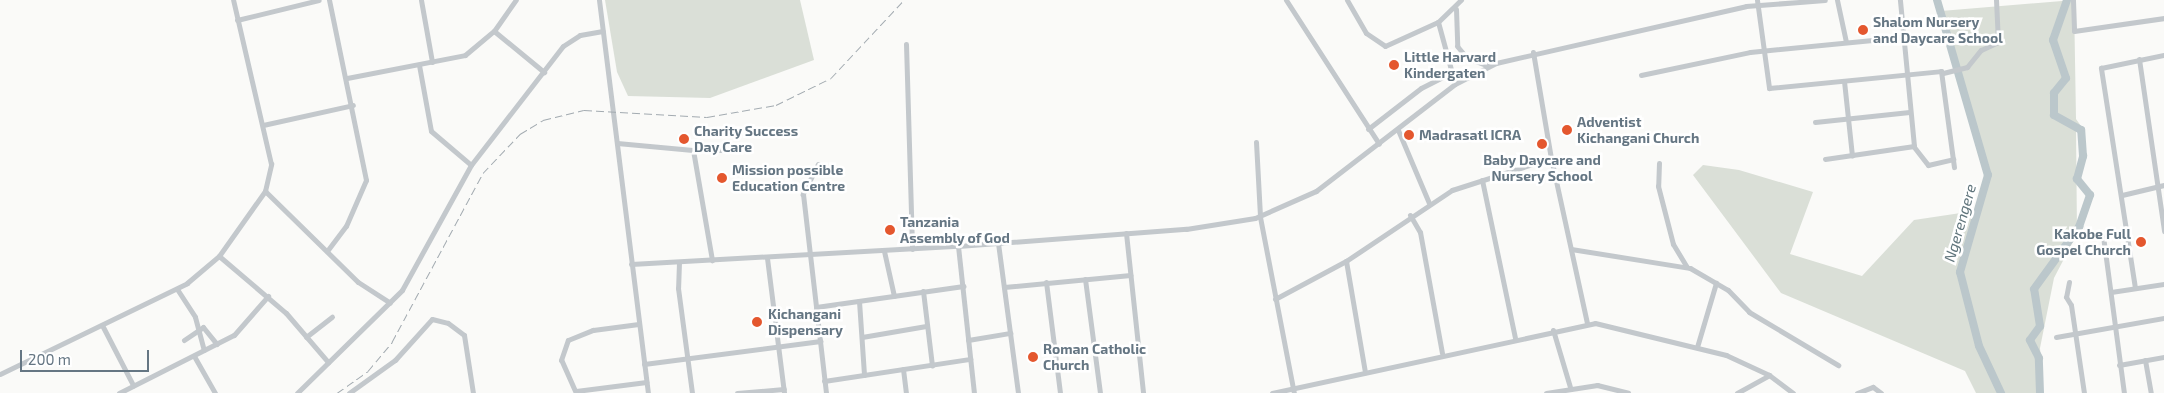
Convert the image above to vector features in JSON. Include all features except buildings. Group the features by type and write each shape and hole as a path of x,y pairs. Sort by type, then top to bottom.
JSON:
{"street":[{"path":"0,374 177,289 219,256 265,191 271,170 263,125 233,0"},
{"path":"237,20 301,2 319,0"},
{"path":"327,251 346,226 366,180 353,105 330,0"},
{"path":"421,0 432,62"},
{"path":"347,78 465,55 494,31 516,0"},
{"path":"599,0 648,393"},
{"path":"1286,0 1379,144"},
{"path":"1347,0 1366,33 1383,46 1438,22 1456,9 1462,0"},
{"path":"632,264 809,256 958,246 1126,233 1260,217 1316,191 1398,130 1455,84 1490,66 1533,52 1746,6 1759,1 1825,0"},
{"path":"1837,0 1846,42"},
{"path":"1900,0 1909,112 1914,147 1928,165 1953,159"},
{"path":"1759,1 1769,88 1906,73 1943,73 1967,67 1981,50 1998,42 1996,0"},
{"path":"2073,0 2075,32 2164,18"},
{"path":"1448,54 1455,42 1460,19 1456,9"},
{"path":"1438,22 1455,84"},
{"path":"494,31 544,72"},
{"path":"297,393 402,290 471,165 544,72 572,39 603,31"},
{"path":"1641,76 1764,51 1903,37"},
{"path":"1455,42 1467,58 1490,66"},
{"path":"906,44 912,249"},
{"path":"431,52 421,64 431,131 471,165"},
{"path":"1533,52 1551,158 1587,323"},
{"path":"2135,288 2101,68 2164,55"},
{"path":"2139,59 2156,187 2164,231"},
{"path":"1368,129 1421,88 1453,72"},
{"path":"1943,73 1954,168"},
{"path":"1844,81 1852,156"},
{"path":"263,125 353,105"},
{"path":"1815,122 1909,112"},
{"path":"1398,130 1429,203"},
{"path":"1256,142 1260,217 1294,391"},
{"path":"617,143 708,152 732,150"},
{"path":"1825,159 1914,147"},
{"path":"693,150 697,161 712,260"},
{"path":"697,161 708,152"},
{"path":"1275,299 1346,261 1429,203 1482,180 1551,158"},
{"path":"1659,163 1658,186 1673,244 1686,266"},
{"path":"818,164 803,187 809,256 826,393"},
{"path":"1482,180 1516,338"},
{"path":"2122,195 2164,186"},
{"path":"265,191 358,282 390,303"},
{"path":"1410,215 1420,232 1442,353"},
{"path":"1126,233 1143,393"},
{"path":"2103,236 2124,393"},
{"path":"998,243 1018,393"},
{"path":"958,246 964,286 974,393"},
{"path":"1571,249 1686,266 1716,283 1749,312 1838,365"},
{"path":"884,251 894,296"},
{"path":"219,256 268,296 328,362"},
{"path":"737,393 784,391 780,346 767,258"},
{"path":"1346,261 1365,372"},
{"path":"679,262 678,288 690,359 692,393"},
{"path":"1004,287 1130,275"},
{"path":"1085,279 1100,393"},
{"path":"1046,282 1060,393"},
{"path":"2069,282 2066,297 2084,393"},
{"path":"1697,347 1716,283"},
{"path":"2112,292 2164,284"},
{"path":"816,307 964,286"},
{"path":"177,289 198,329 204,350"},
{"path":"923,291 932,365"},
{"path":"119,393 234,335 268,296"},
{"path":"859,302 864,374"},
{"path":"306,336 332,317"},
{"path":"2056,337 2164,318"},
{"path":"349,393 387,366 428,320 436,319 464,335 473,393"},
{"path":"1272,393 1294,391 1442,353 1587,323 1697,347 1769,375 1794,393"},
{"path":"639,324 593,330 568,340 561,360 576,392 646,382"},
{"path":"102,325 133,385"},
{"path":"862,337 926,326"},
{"path":"184,340 198,329 206,329 217,344"},
{"path":"1553,330 1570,387"},
{"path":"968,340 1010,334"},
{"path":"644,364 821,341"},
{"path":"194,356 215,393"},
{"path":"2119,365 2164,357"},
{"path":"824,381 970,360"},
{"path":"2145,360 2151,393"},
{"path":"903,369 906,393"},
{"path":"1737,393 1769,375"},
{"path":"1597,385 1598,393"},
{"path":"1546,393 1570,387 1597,385 1628,393"},
{"path":"601,387 608,393"},
{"path":"1857,393 1873,387 1881,393"}],"shaded area":[{"path":"605,0 800,0 814,60 710,98 628,96 617,72"},
{"path":"2074,0 2076,119 2081,126 2076,127 2077,234 2054,278 2040,348 2043,393 1976,393 1965,371 1781,293 1693,175 1703,165 1739,170 1813,192 1790,254 1862,276 1914,220 1974,211 1988,175 1941,11"}],"waterway":[{"name":"Ngerengere","path":"1937,0 1988,175 1960,272 1979,346 2001,393"},
{"path":"2040,393 2039,358 2030,340 2040,326 2034,289 2079,227 2090,195 2077,179 2083,156 2081,130 2054,115 2054,93 2066,78 2053,40 2067,0"}],"railway":[{"path":"337,393 368,371 392,342 483,173 520,134 543,120 584,110 707,117 776,105 831,78 904,0"}],"place":[{"name":"Shalom Nursery and Daycare School","path":"1863,30"},
{"name":"Little Harvard Kindergaten","path":"1394,65"},
{"name":"Adventist Kichangani Church","path":"1567,130"},
{"name":"Madrasatl ICRA","path":"1409,135"},
{"name":"Charity Success Day Care","path":"684,139"},
{"name":"Baby Daycare and Nursery School","path":"1542,144"},
{"name":"Mission possible Education Centre","path":"722,178"},
{"name":"Tanzania Assembly of God","path":"890,230"},
{"name":"Kakobe Full Gospel Church","path":"2141,242"},
{"name":"Kichangani Dispensary","path":"757,322"},
{"name":"Roman Catholic Church","path":"1033,357"}]}
